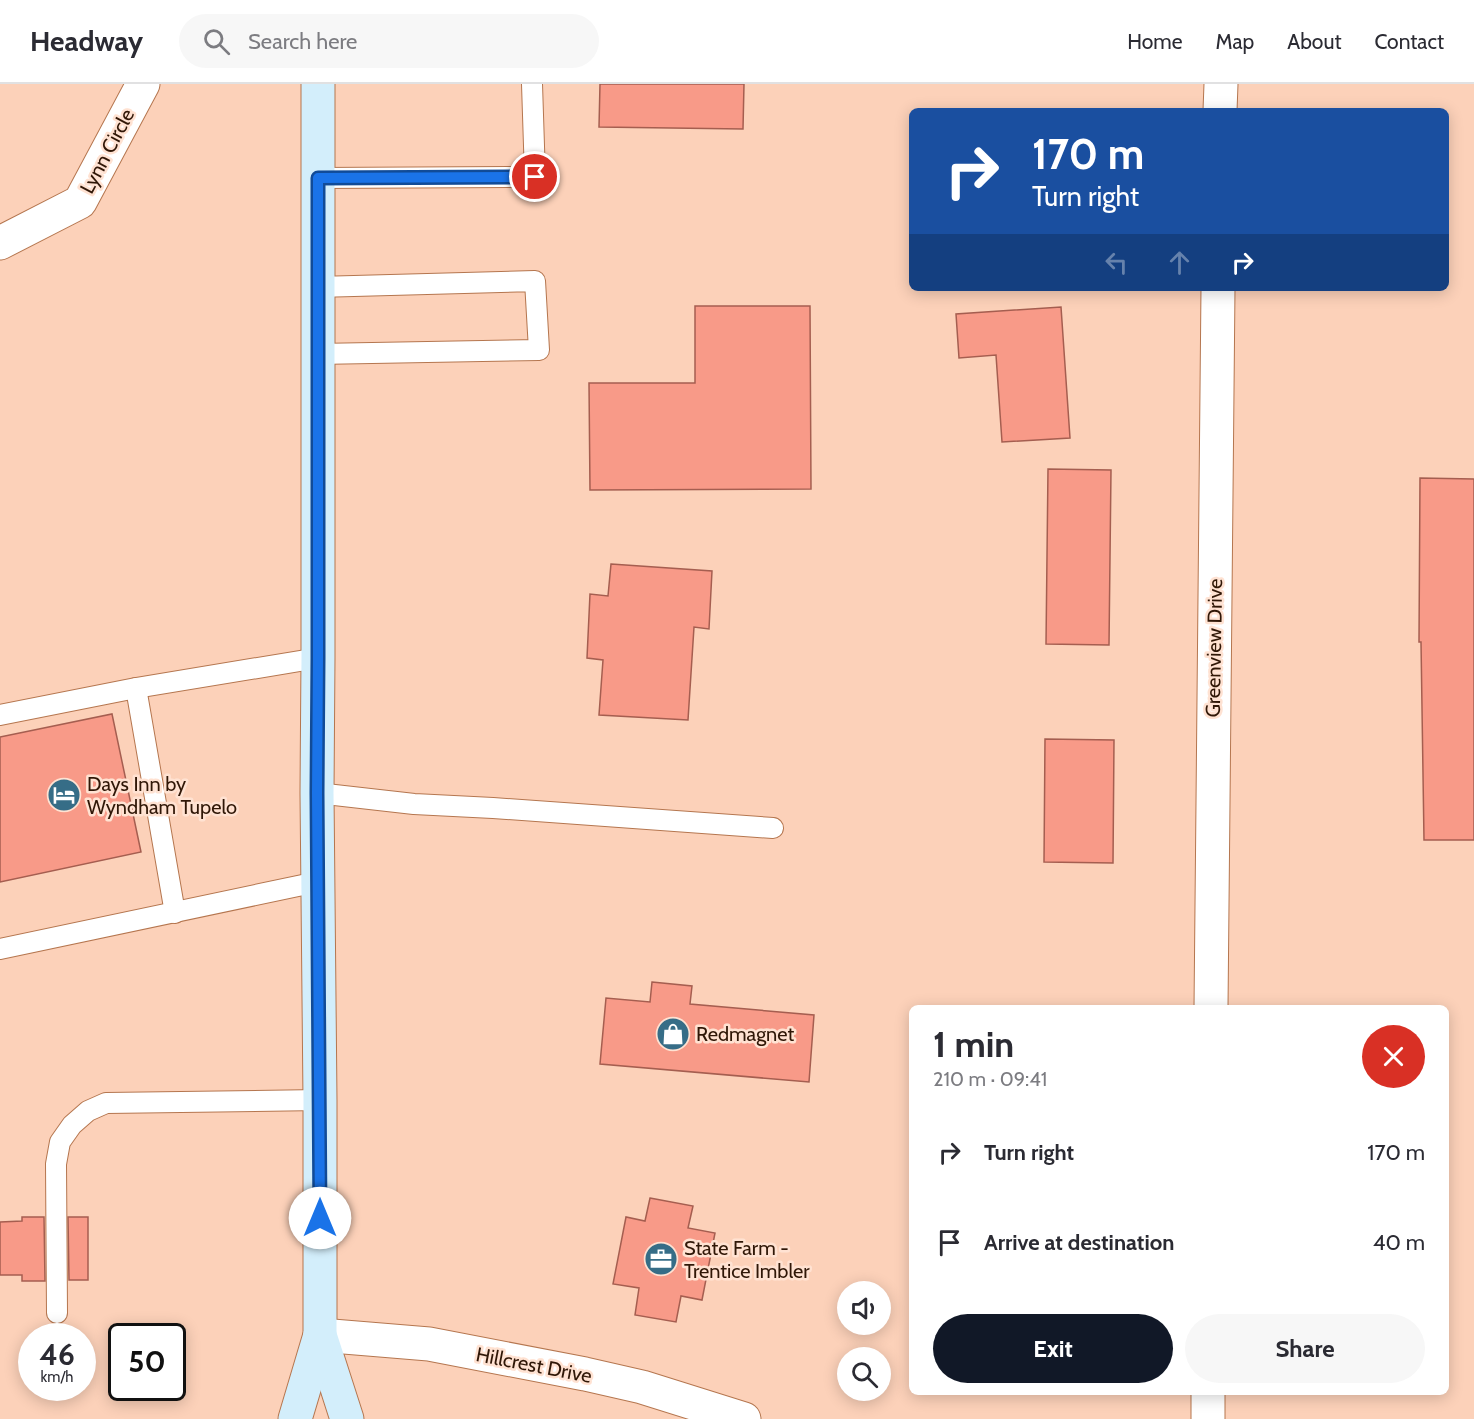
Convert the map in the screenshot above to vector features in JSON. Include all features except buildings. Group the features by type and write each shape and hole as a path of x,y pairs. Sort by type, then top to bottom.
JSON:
{"main road":[{"path":"295,1419 320,1335 317,882 318,84"},
{"path":"320,1335 347,1419"}],"street":[{"name":"Lynn Circle","path":"0,243 80,202 143,84"},
{"path":"1220,108 1221,84"},
{"name":"Greenview Drive","path":"1211,1005 1218,291"},
{"name":"Hillcrest Drive","path":"320,1335 429,1344 585,1374 642,1387 744,1419"},
{"path":"1208,1395 1208,1419"}],"lane":[{"path":"318,178 535,177 532,84"},
{"path":"317,287 536,281 539,350 317,354"},
{"path":"0,715 136,688 318,658"},
{"path":"136,688 175,913"},
{"path":"317,793 414,804 773,828"},
{"path":"0,950 317,882"},
{"path":"57,1313 56,1164 60,1142 72,1125 88,1111 106,1103 320,1100"}],"place":[{"name":"Days Inn by Wyndham Tupelo","path":"64,795"},
{"name":"Redmagnet","path":"673,1034"},
{"name":"State Farm - Trentice Imbler","path":"661,1259"}],"route":[{"path":"320,1218 317,793 318,178 535,177"}]}
